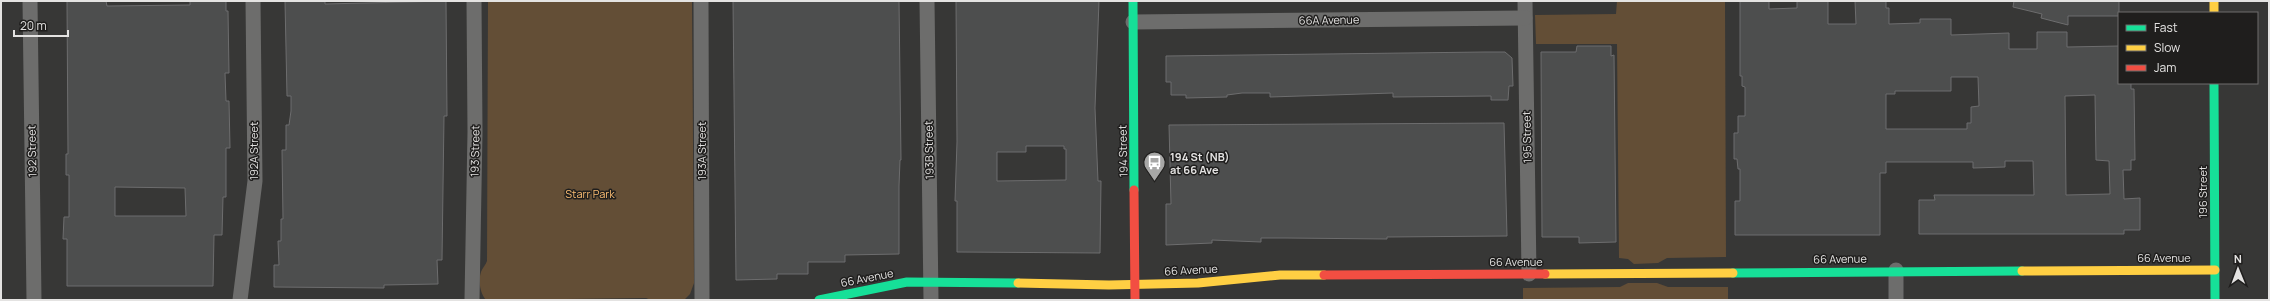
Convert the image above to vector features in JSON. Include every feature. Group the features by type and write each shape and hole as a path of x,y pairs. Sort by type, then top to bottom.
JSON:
{"street":[{"name":"192 Street","path":"30,1 34,300"},
{"name":"192A Street","path":"240,300 255,181 253,1"},
{"name":"193 Street","path":"472,300 475,132 474,1"},
{"name":"193A Street","path":"701,1 702,300"},
{"name":"193B Street","path":"927,1 930,300"},
{"name":"194 Street","path":"1133,1 1135,300"},
{"name":"195 Street","path":"1525,1 1530,274"},
{"path":"2214,1 2214,12"},
{"name":"66A Avenue","path":"1133,22 1525,18"},
{"name":"196 Street","path":"2214,84 2215,300"},
{"name":"66 Avenue","path":"819,300 907,282 930,281 1135,285 1198,283 1280,275 1896,270 2215,270"},
{"path":"1896,270 1896,300"}],"green space":[{"name":"Starr Park","path":"488,1 692,1 694,283 690,294 684,300 651,300 646,298 486,300 484,297 481,290 480,276 487,261"},
{"path":"1617,1 1725,1 1726,257 1667,258 1658,263 1634,264 1628,259 1619,258 1617,44 1536,44 1535,15 1616,14"},
{"path":"1628,283 1657,283 1668,287 1728,287 1728,300 1523,300 1523,288 1620,287"}],"building":[{"path":"67,1 106,1 107,6 190,5 190,1 226,1 226,11 228,11 229,73 225,73 226,101 229,101 230,148 226,148 226,197 223,197 222,235 214,235 213,286 67,286 67,239 63,239 64,217 69,217 69,175 66,175 66,154 68,154","holes":["115,187 185,188 186,216 115,216"]},
{"path":"285,1 325,1 325,4 446,1 447,116 444,116 442,260 437,260 438,284 384,285 384,288 274,287 274,265 279,265 278,241 281,241 281,219 283,219 282,150 286,150 286,125 289,125 291,111 291,96 287,96"},
{"path":"733,1 899,1 901,160 899,186 899,254 845,255 845,262 808,262 808,274 777,274 777,279 736,280"},
{"path":"956,1 1099,1 1095,108 1098,181 1101,181 1100,253 957,252 957,201 955,201 957,142","holes":["1026,146 1064,146 1064,149 1066,149 1066,180 997,181 997,152 1026,152"]},
{"path":"1740,1 1769,1 1769,9 1797,8 1797,1 1828,1 1828,24 1856,24 1855,1 1886,1 1886,8 1889,8 1889,24 1920,23 1920,19 1951,19 1951,35 2009,33 2009,49 2037,49 2037,32 2067,32 2067,47 2118,46 2118,84 2131,84 2131,89 2134,89 2135,160 2131,160 2131,170 2123,170 2124,199 2140,198 2140,230 2124,230 2124,234 1919,234 1919,200 1935,200 1934,195 2034,195 2033,161 2005,161 2005,167 1973,168 1973,162 1886,162 1886,173 1880,173 1880,235 1735,235 1735,201 1740,201 1740,169 1738,169 1737,159 1734,159 1734,133 1738,133 1738,116 1745,116 1745,87 1742,86 1742,76 1740,76","holes":["1951,77 1978,77 1979,106 1971,107 1971,123 1967,123 1967,129 1886,129 1886,94 1895,94 1895,91 1951,91","2095,95 2096,160 2109,161 2110,194 2066,195 2065,96"]},
{"path":"2014,1 2119,1 2118,16 2068,16 2068,25 2041,18 2042,14 2013,7"},
{"path":"1577,46 1611,46 1611,56 1614,55 1616,242 1579,243 1579,237 1542,237 1541,52 1576,52"},
{"path":"1505,52 1512,58 1513,86 1509,86 1508,100 1491,100 1491,96 1393,97 1393,93 1270,97 1270,93 1242,93 1227,95 1227,97 1186,98 1186,95 1171,95 1171,82 1166,82 1166,56"},
{"path":"1504,123 1507,236 1387,237 1387,239 1261,238 1261,242 1212,240 1212,243 1166,245 1166,204 1171,204 1169,125"}],"traffic: fast":[{"path":"1133,1 1134,190"},
{"path":"2214,84 2215,300"},
{"path":"1733,273 2022,271"},
{"path":"819,300 907,282 1018,283"}],"traffic: slow":[{"path":"2214,1 2214,12"},
{"path":"2022,271 2215,270"},
{"path":"1545,274 1733,273"},
{"path":"1018,283 1109,285 1198,283 1280,275 1324,275"}],"traffic: jam":[{"path":"1134,190 1135,300"},
{"path":"1324,275 1545,274"}],"place":[{"name":"194 St (NB) at 66 Ave","path":"1154,182"}]}
